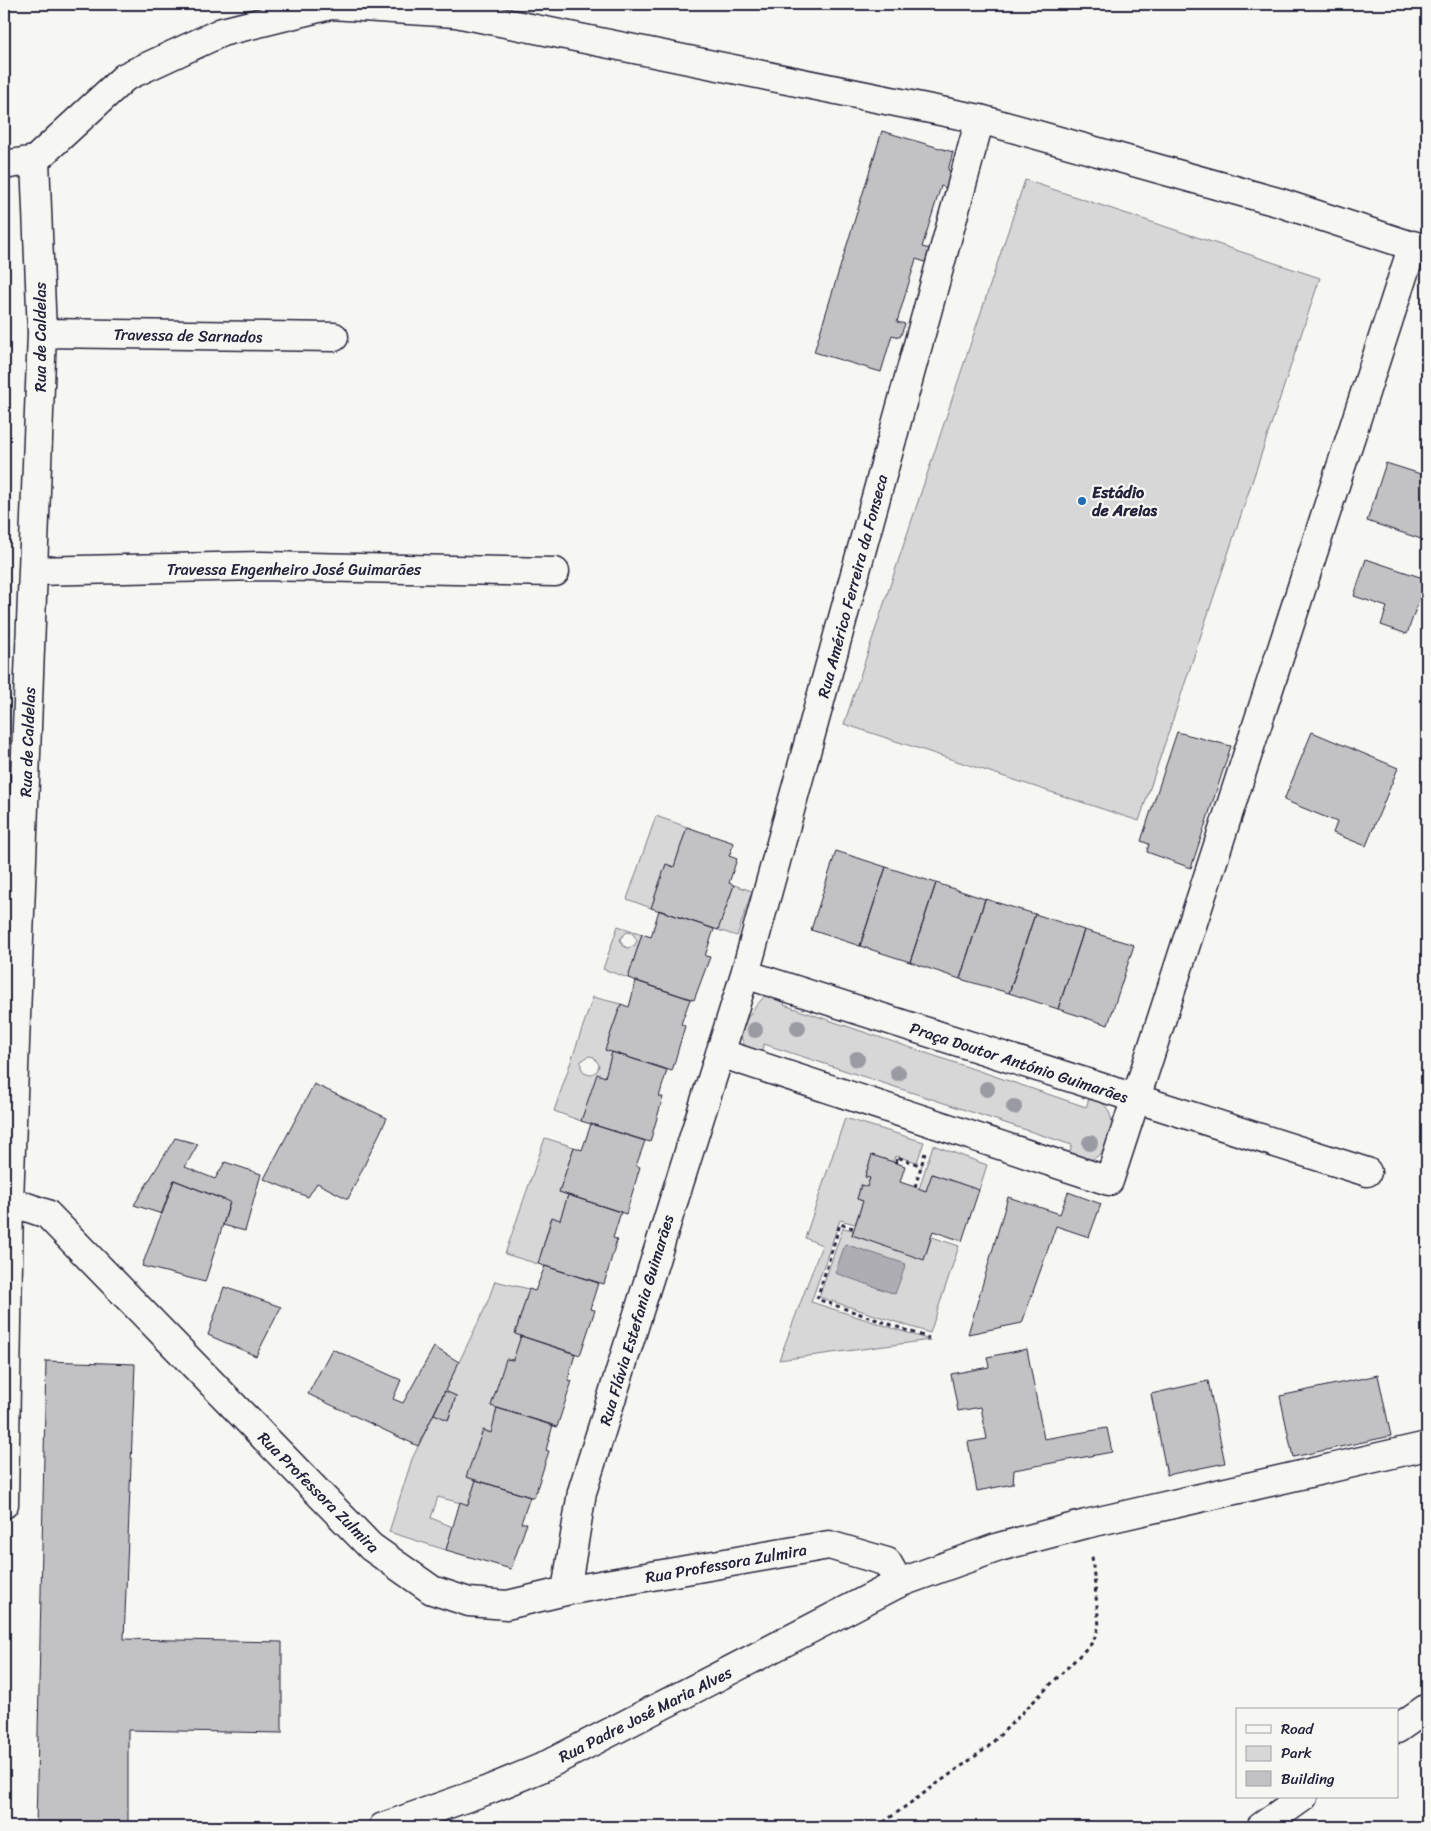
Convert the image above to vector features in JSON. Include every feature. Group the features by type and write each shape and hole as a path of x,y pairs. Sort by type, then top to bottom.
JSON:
{"street":[{"path":"4,165 35,160 125,77 222,32 331,5 456,13 980,119 1281,203 1420,248 1136,1100 1367,1172"},
{"name":"Rua Américo Ferreira da Fonseca","path":"720,1053 745,974 980,119"},
{"name":"Rua de Caldelas","path":"4,1504 9,1201 42,333 35,160"},
{"name":"Travessa de Sarnados","path":"42,333 334,337"},
{"name":"Travessa Engenheiro José Guimarães","path":"33,571 261,566 555,572"},
{"name":"Praça Doutor António Guimarães","path":"720,1053 1109,1181 1136,1100 745,974"},
{"name":"Rua Flávia Estefania Guimarães","path":"566,1591 582,1492 720,1053"},
{"name":"Rua Professora Zulmira","path":"9,1201 47,1214 371,1547 432,1590 469,1602 507,1605 566,1591 829,1545 887,1562 899,1583"},
{"name":"Rua Padre José Maria Alves","path":"383,1827 488,1790 541,1768 899,1583 999,1547 1086,1524 1427,1446"},
{"path":"1398,1728 1427,1708"},
{"path":"1261,1827 1302,1798"}],"path":[{"path":"915,1187 926,1150"},
{"path":"896,1163 897,1157 922,1166"},
{"path":"854,1228 840,1224 817,1299 929,1338"},
{"path":"876,1827 988,1746 1093,1642 1099,1626 1092,1553 1086,1524"}],"green space":[{"name":"Estádio de Areias","path":"1025,180 1320,278 1139,821 844,724"},
{"path":"656,816 687,827 674,867 666,864 651,908 627,899"},
{"path":"734,885 752,891 737,936 718,930"},
{"path":"618,926 642,934 628,978 603,969","holes":["627,932 632,933 637,940 635,945 628,948 623,946 620,939"]},
{"path":"786,995 784,1005 1086,1107 1090,1097 1101,1102 1108,1110 1111,1120 1112,1131 1109,1142 1103,1152 1094,1158 1083,1161 1068,1158 1072,1145 764,1044 759,1057 744,1044 742,1038 747,1018 765,996"},
{"path":"593,997 621,1004 605,1050 612,1052 605,1077 598,1075 581,1121 554,1111","holes":["589,1056 594,1057 599,1065 597,1071 590,1075 584,1073 581,1061"]},
{"path":"845,1118 924,1142 917,1162 895,1156 893,1162 872,1155 865,1176 870,1178 867,1187 861,1185 857,1199 863,1201 855,1224 840,1220 811,1302 930,1340 779,1360 822,1245 805,1238"},
{"path":"545,1138 574,1147 559,1192 568,1195 560,1220 551,1218 538,1264 505,1254"},
{"path":"933,1145 987,1165 979,1190 932,1174 926,1191 919,1189"},
{"path":"843,1228 853,1230 852,1235 924,1259 932,1237 959,1246 930,1333 819,1297"},
{"path":"495,1281 529,1289 515,1333 521,1336 491,1433 484,1430 476,1480 468,1505 438,1497 431,1518 453,1527 446,1550 389,1532 412,1459 434,1414 449,1419 456,1396 445,1391 486,1306"}],"shaded area":[{"path":"845,1244 906,1264 895,1294 835,1273"}],"building":[{"path":"882,131 953,152 948,170 955,173 950,189 941,186 922,247 930,249 925,262 916,259 897,322 905,324 900,337 892,335 881,372 814,352"},
{"path":"1386,463 1427,476 1427,541 1367,521"},
{"path":"1366,559 1426,579 1407,634 1381,625 1387,607 1354,596"},
{"path":"1177,732 1231,746 1191,868 1147,852 1149,844 1141,841"},
{"path":"1312,732 1398,768 1366,846 1333,833 1337,822 1284,800"},
{"path":"687,827 734,843 729,856 737,859 729,883 734,885 718,930 651,908 666,864 674,867"},
{"path":"836,851 886,867 860,946 811,930"},
{"path":"1427,852 1427,868 1421,866"},
{"path":"886,867 936,883 910,962 860,946"},
{"path":"936,883 985,899 960,979 910,962"},
{"path":"985,899 1035,914 1009,993 960,979"},
{"path":"659,910 714,929 705,956 710,957 694,1000 628,978 642,934 651,937"},
{"path":"1035,914 1084,930 1058,1009 1009,993"},
{"path":"1084,930 1134,945 1108,1025 1058,1009"},
{"path":"636,981 690,999 681,1024 685,1026 672,1071 605,1050 621,1004 629,1007"},
{"path":"612,1052 667,1070 659,1097 663,1097 650,1142 581,1121 597,1074 605,1077"},
{"path":"314,1084 387,1118 348,1199 317,1183 308,1197 264,1179"},
{"path":"591,1124 645,1141 636,1166 640,1167 626,1214 559,1192 574,1147 582,1150"},
{"path":"175,1138 198,1144 185,1167 215,1179 225,1162 261,1174 245,1231 223,1225 230,1202 174,1180 162,1214 134,1205"},
{"path":"872,1155 905,1166 900,1182 926,1191 932,1174 979,1190 962,1241 933,1231 924,1260 852,1235 863,1201 857,1199 861,1185 867,1187 870,1178 865,1177"},
{"path":"174,1180 230,1202 205,1282 142,1266"},
{"path":"1068,1192 1101,1204 1089,1237 1056,1226 1022,1323 968,1334 1008,1197 1060,1214"},
{"path":"568,1195 621,1212 613,1238 617,1239 604,1284 538,1264 552,1217 560,1220"},
{"path":"545,1266 598,1283 590,1309 595,1310 580,1355 515,1334 529,1289 535,1291"},
{"path":"224,1287 281,1307 256,1356 208,1335"},
{"path":"521,1336 575,1354 568,1380 572,1381 557,1427 491,1406 506,1359 513,1360"},
{"path":"434,1347 459,1362 418,1446 308,1394 332,1349 401,1380 393,1399 403,1403"},
{"path":"1027,1349 1044,1439 1107,1428 1112,1452 1014,1470 1013,1484 977,1491 968,1442 987,1439 981,1407 958,1411 951,1374 989,1367 987,1357"},
{"path":"46,1361 135,1364 124,1639 282,1642 282,1733 128,1730 128,1827 36,1827"},
{"path":"1378,1375 1391,1436 1293,1457 1280,1396"},
{"path":"1208,1381 1225,1463 1167,1475 1151,1394"},
{"path":"445,1391 456,1396 448,1420 434,1414"},
{"path":"497,1408 553,1425 546,1450 549,1451 534,1498 466,1477 483,1430 491,1433"},
{"path":"476,1480 530,1497 521,1523 527,1523 511,1569 446,1550 460,1502 468,1505"}],"place":[{"name":"Estádio de Areias","path":"1082,501"}]}
